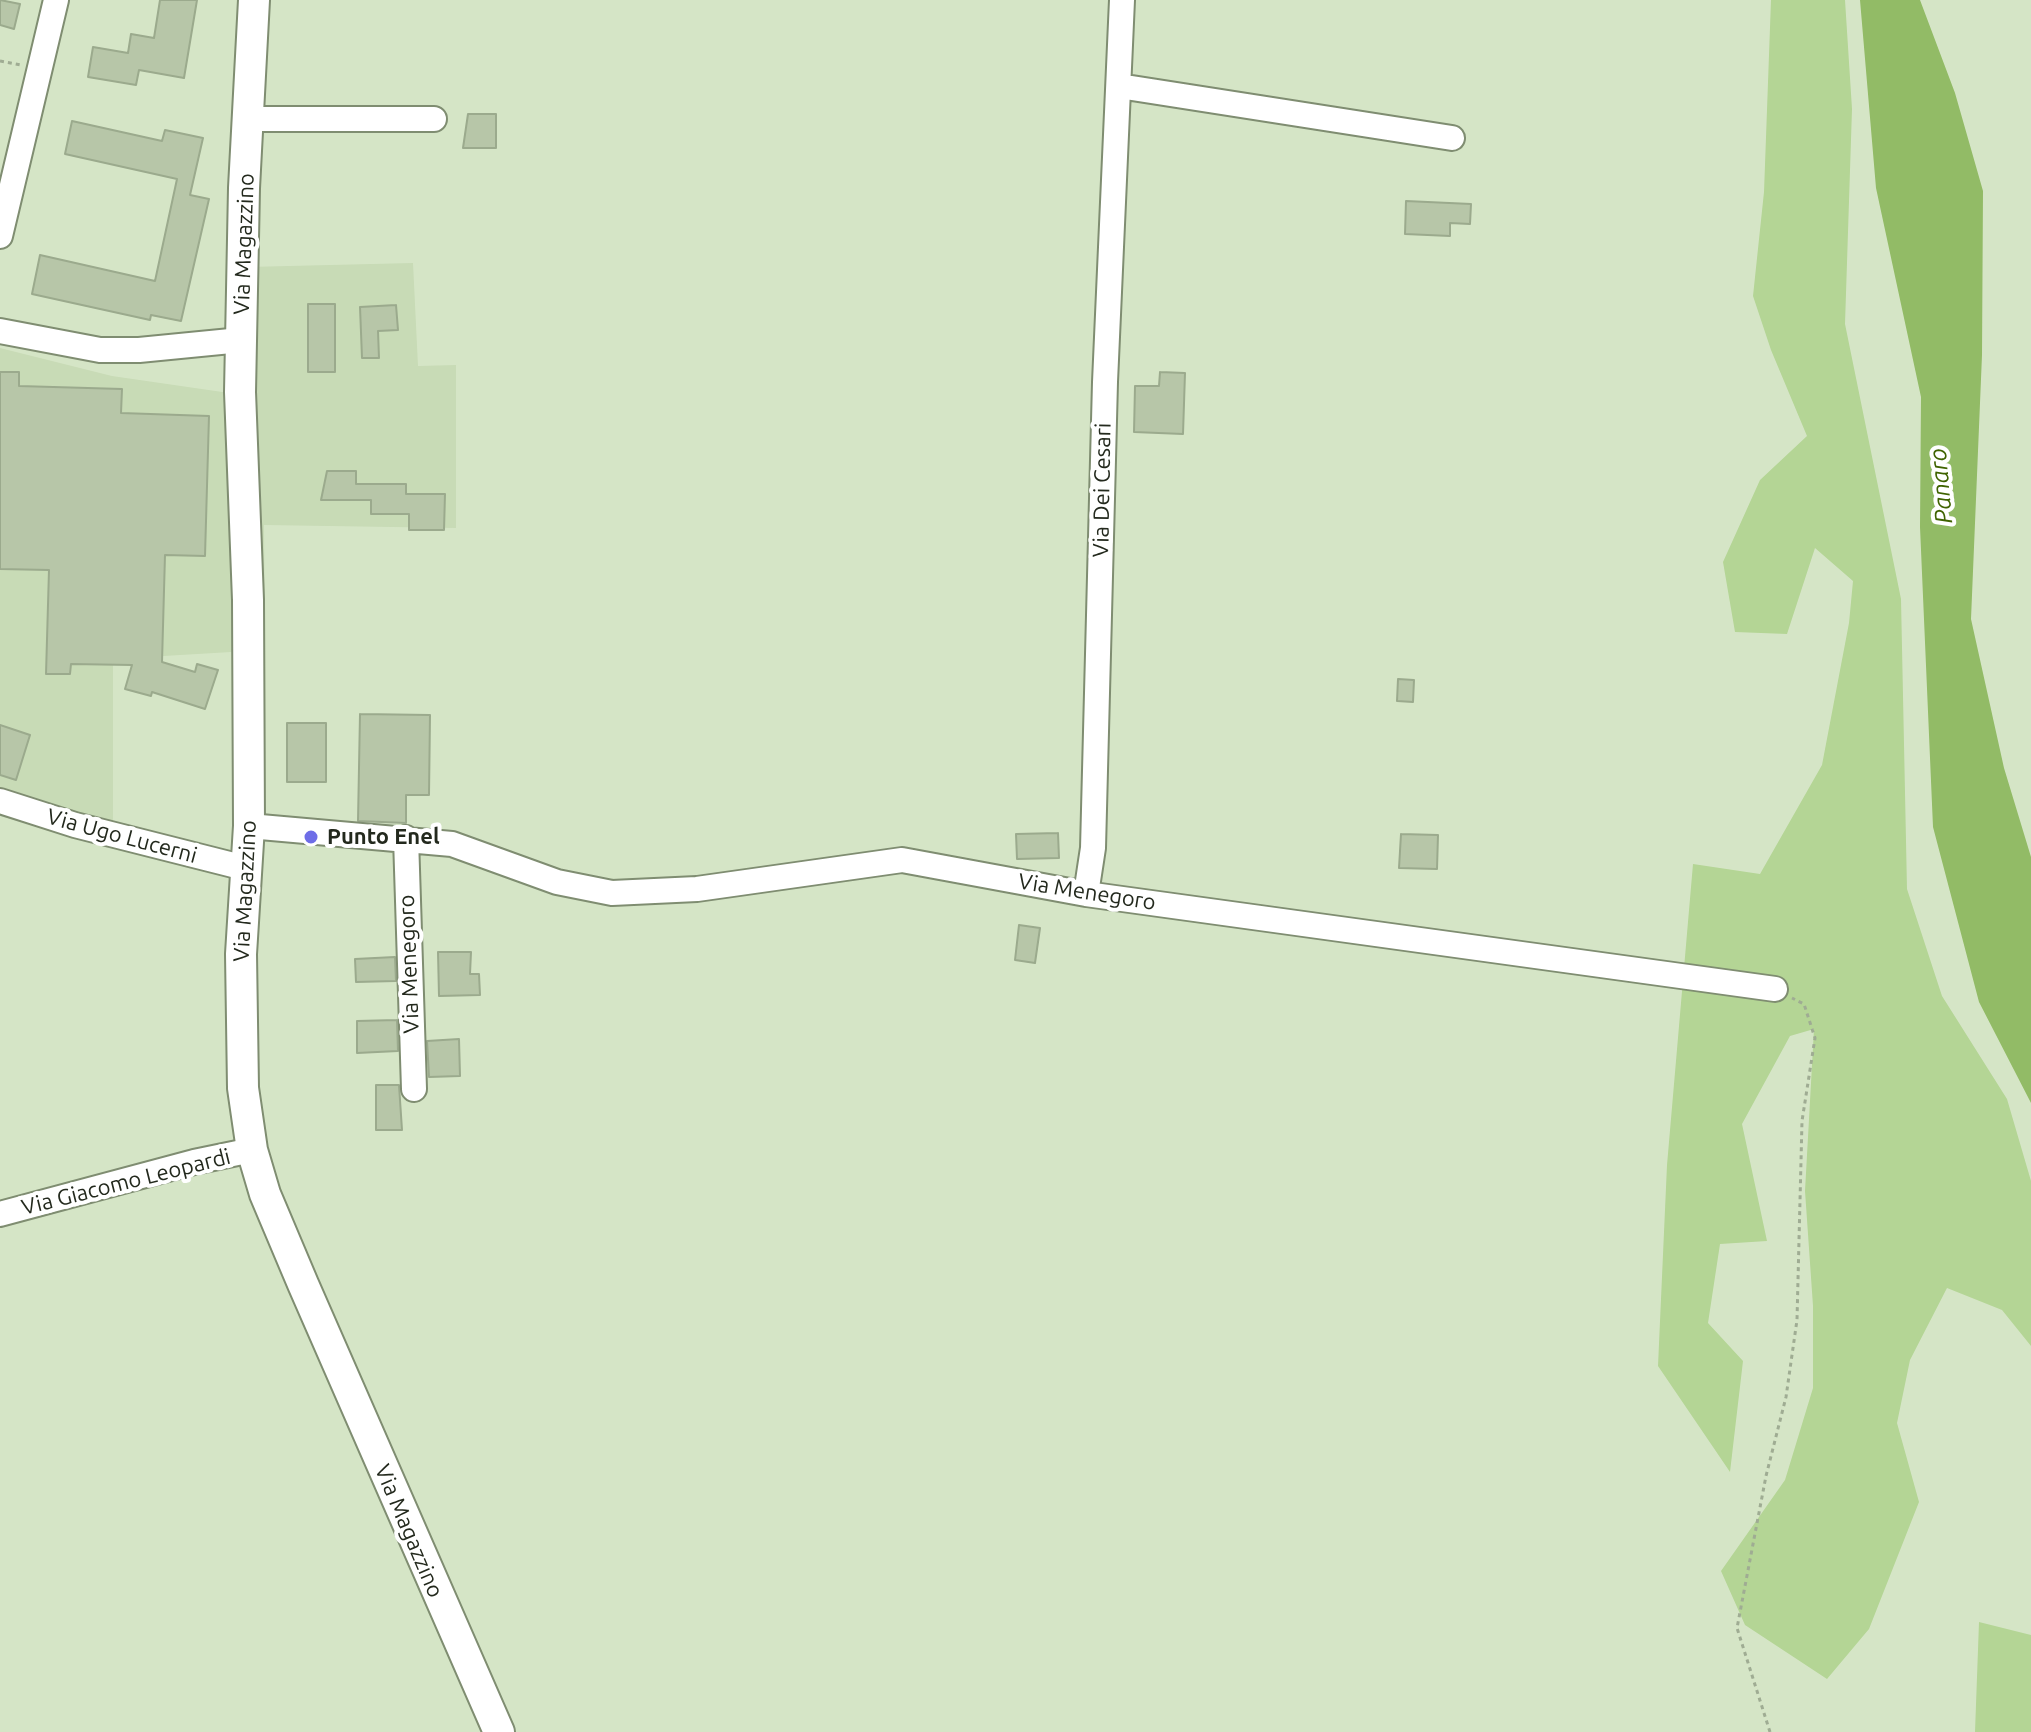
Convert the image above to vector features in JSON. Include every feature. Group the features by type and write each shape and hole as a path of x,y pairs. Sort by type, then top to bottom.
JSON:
{"main road":[{"name":"Via Magazzino","path":"254,0 241,340 249,826 241,954 243,1073 252,1150 265,1194 303,1284 499,1732"}],"street":[{"path":"0,236 56,0"},
{"name":"Via Dei Cesari","path":"1086,894 1093,848 1105,382 1122,0"},
{"path":"1119,86 1452,138"},
{"path":"250,119 434,119"},
{"path":"0,331 100,350 139,350 241,340"},
{"name":"Via Ugo Lucerni","path":"0,801 75,825 245,868"},
{"name":"Via Menegoro","path":"249,826 452,844 557,882 612,893 697,889 902,860 1086,894 1775,989"},
{"name":"Via Menegoro","path":"406,838 414,1089"},
{"name":"Via Giacomo Leopardi","path":"0,1214 179,1165 252,1150"}],"path":[{"path":"1770,1732 1737,1628 1766,1476 1786,1397 1797,1320 1802,1121 1815,1038 1804,1004 1775,989"}],"shaded area":[{"path":"1771,0 1845,0 1852,109 1845,324 1901,599 1907,889 1942,996 2007,1099 2031,1181 2031,1346 2002,1310 1947,1288 1910,1360 1897,1423 1919,1502 1869,1629 1827,1679 1745,1625 1721,1571 1785,1480 1813,1388 1813,1306 1805,1191 1814,1029 1790,1036 1742,1124 1767,1241 1720,1244 1708,1323 1743,1361 1730,1472 1658,1366 1667,1165 1693,864 1760,874 1822,765 1849,623 1853,581 1815,548 1787,634 1735,632 1723,562 1760,480 1807,436 1771,350 1753,296 1764,192"},
{"path":"413,263 418,366 456,365 456,528 264,525 265,650 113,659 113,847 0,816 0,348 112,376 243,395 247,267"},
{"path":"1979,1622 2031,1635 2031,1732 1975,1732"}],"water":[{"name":"Panaro","path":"1860,0 1920,0 1955,93 1983,191 1982,355 1971,619 2004,768 2031,857 2031,1103 1979,1002 1933,827 1920,527 1921,397 1876,188"}],"building":[{"path":"0,0 20,4 14,29 0,25"},
{"path":"160,0 197,0 184,78 139,70 136,85 88,77 93,47 128,53 131,34 154,38"},
{"path":"468,114 496,114 496,148 463,148"},
{"path":"72,121 162,141 165,130 203,138 190,195 209,199 181,321 151,315 150,320 32,294 40,255 155,281 177,179 65,154"},
{"path":"1406,201 1471,204 1470,224 1450,223 1450,236 1405,234"},
{"path":"308,304 335,304 335,372 308,372"},
{"path":"396,305 398,330 378,331 379,358 362,358 360,307"},
{"path":"0,372 19,372 19,386 122,389 121,413 209,416 205,556 165,555 162,662 195,672 197,664 218,670 205,709 152,692 151,696 125,689 132,665 71,664 70,674 46,674 49,570 0,569"},
{"path":"1160,372 1185,373 1183,434 1134,432 1135,386 1159,386"},
{"path":"327,471 356,471 356,484 406,484 406,494 445,494 444,530 409,530 409,514 371,514 371,500 321,500"},
{"path":"1398,679 1414,680 1413,702 1397,701"},
{"path":"360,714 430,715 429,795 406,795 406,823 358,821"},
{"path":"287,723 326,723 326,782 287,782"},
{"path":"0,725 30,735 16,780 0,775"},
{"path":"1058,833 1059,858 1017,859 1016,834"},
{"path":"1401,834 1438,835 1437,869 1399,868"},
{"path":"1019,925 1040,928 1035,963 1015,960"},
{"path":"438,952 471,952 470,974 479,974 480,995 439,996"},
{"path":"395,957 396,981 356,982 355,959"},
{"path":"397,1020 398,1051 357,1053 357,1021"},
{"path":"459,1039 460,1076 429,1077 427,1041"},
{"path":"376,1085 399,1085 402,1130 376,1130"}],"place":[{"name":"Punto Enel","path":"311,837"}]}
